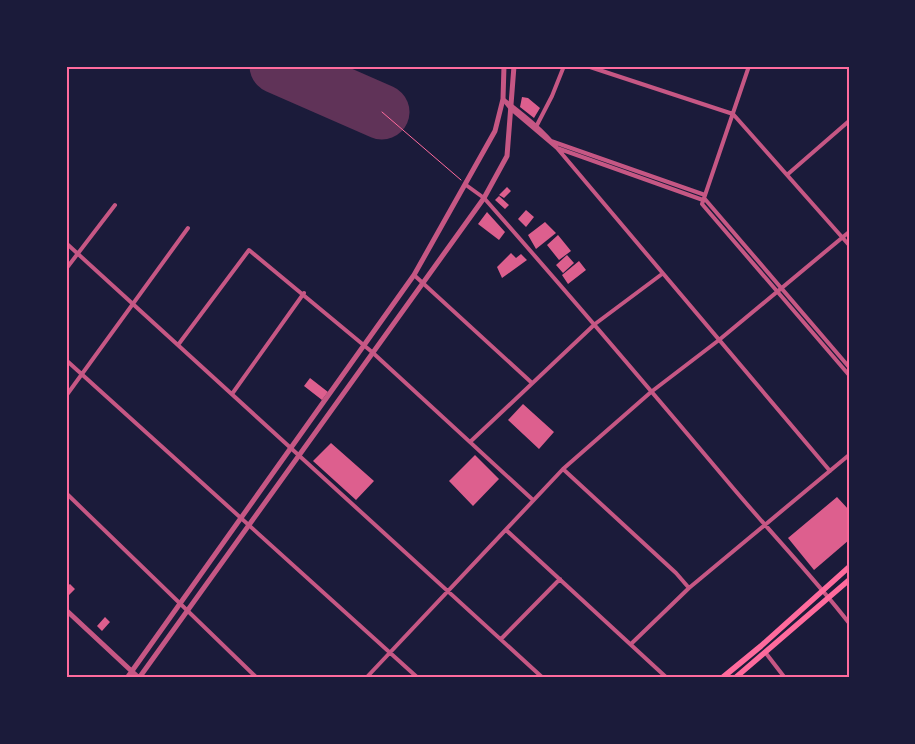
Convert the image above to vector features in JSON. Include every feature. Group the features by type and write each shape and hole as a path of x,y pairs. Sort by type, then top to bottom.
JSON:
{"main road":[{"path":"722,678 761,646 849,567"},
{"path":"734,678 849,580"}],"street":[{"path":"127,678 414,274 495,131 503,99 504,66"},
{"path":"66,610 139,678 186,610 484,198 506,156 514,66"},
{"path":"537,125 552,96 564,66"},
{"path":"587,66 733,114 849,245"},
{"path":"703,200 750,66"},
{"path":"503,99 535,128 547,142 557,148 703,200"},
{"path":"511,107 537,125 551,140 830,471"},
{"path":"788,174 849,122"},
{"path":"551,140 703,200 849,375"},
{"path":"466,185 484,198 595,324 764,525 823,590 849,624"},
{"path":"66,269 115,205"},
{"path":"66,396 188,228"},
{"path":"366,678 563,469 652,392 719,340 849,232"},
{"path":"66,243 543,678"},
{"path":"178,345 249,250 304,293 372,352 533,500"},
{"path":"414,274 532,383"},
{"path":"470,442 595,324 662,274"},
{"path":"779,290 849,367"},
{"path":"232,394 304,293"},
{"path":"66,360 418,678"},
{"path":"339,380 347,387"},
{"path":"632,643 689,588 849,455"},
{"path":"563,469 676,573 689,588"},
{"path":"66,493 256,678"},
{"path":"506,530 632,643 668,678"},
{"path":"501,640 560,578"},
{"path":"761,646 785,678"}],"path":[{"path":"382,112 466,185"}],"building":[{"path":"522,97 528,98 540,108 534,118 520,107"},
{"path":"507,187 511,191 504,198 499,195"},
{"path":"499,196 509,205 505,209 495,200"},
{"path":"526,210 534,217 526,227 518,219"},
{"path":"487,212 505,232 499,240 478,224"},
{"path":"545,222 556,233 536,249 528,235"},
{"path":"558,235 571,251 559,260 547,245"},
{"path":"511,253 516,258 521,254 527,260 502,278 497,267"},
{"path":"567,255 574,263 563,273 556,265"},
{"path":"579,261 586,270 568,284 562,275"},
{"path":"310,378 328,392 322,400 304,386"},
{"path":"523,404 554,432 539,449 508,420"},
{"path":"331,443 374,481 356,500 313,461"},
{"path":"475,455 499,479 473,506 449,481"},
{"path":"837,497 849,510 849,540 814,570 788,538"},
{"path":"70,584 75,589 66,598 66,587"},
{"path":"105,617 110,622 102,631 97,626"}],"runway":[{"path":"277,66 382,112"}]}
